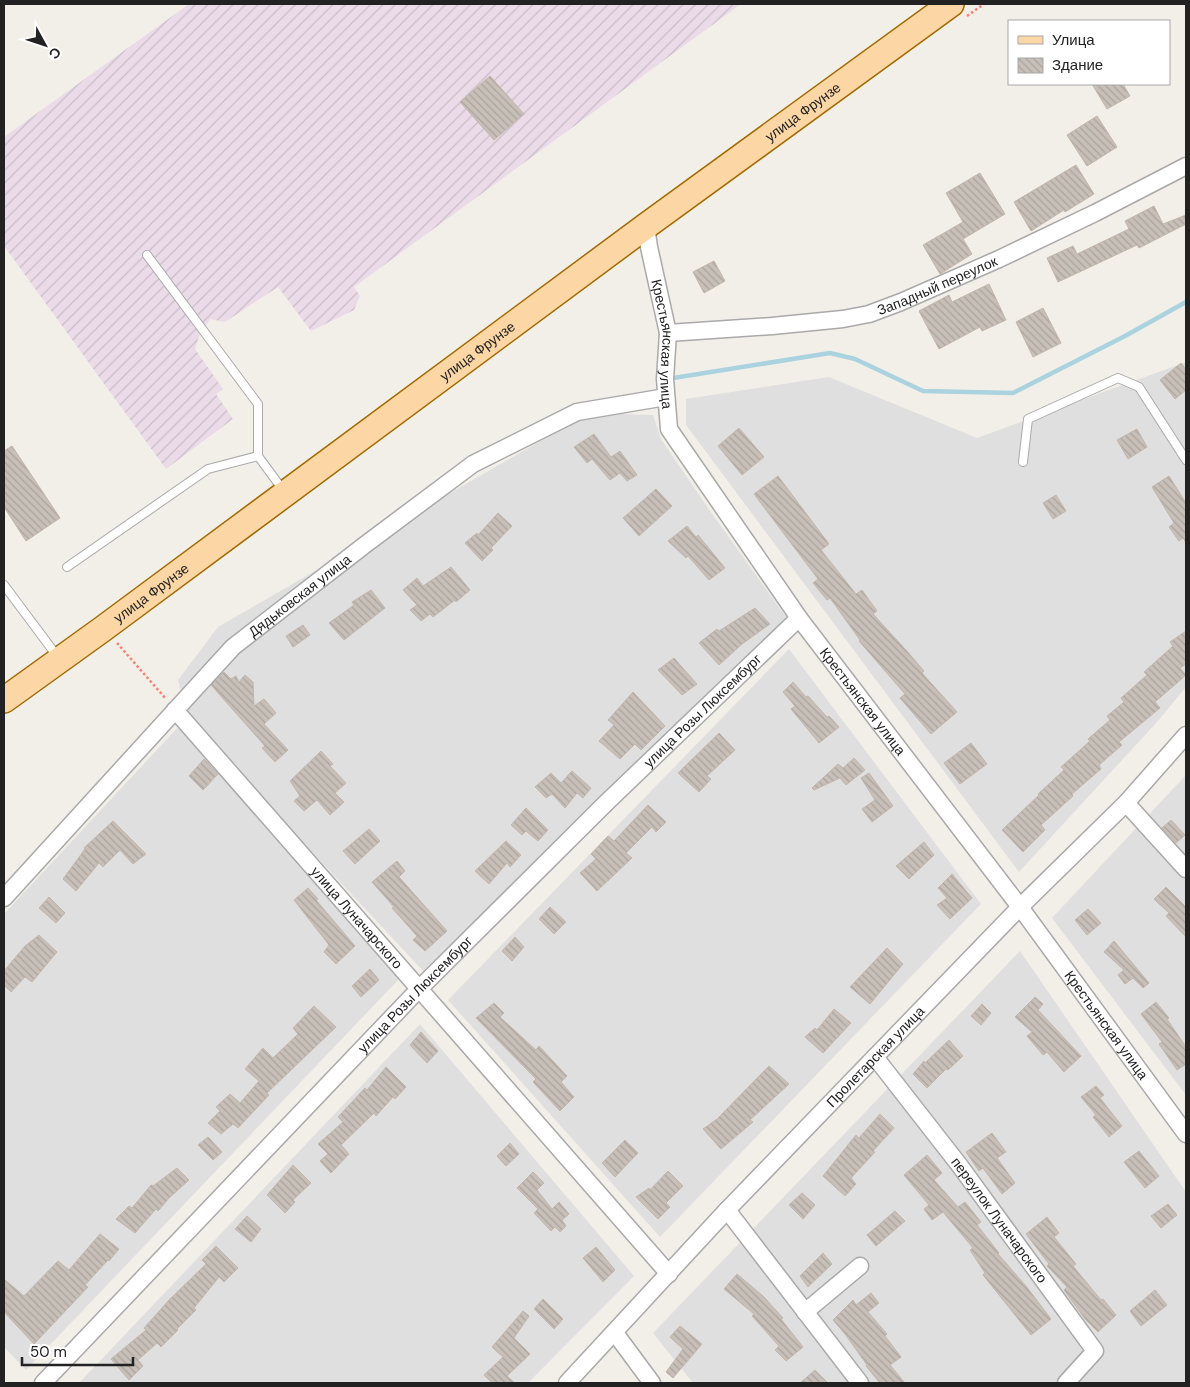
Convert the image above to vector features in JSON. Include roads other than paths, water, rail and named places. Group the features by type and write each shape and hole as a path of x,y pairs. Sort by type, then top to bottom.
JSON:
{"main road":[{"name":"улица Фрунзе","path":"4,700 646,226 951,4"}],"street":[{"name":"Западный переулок","path":"668,333 772,326 843,319 869,314 999,259 1096,213 1186,166"},
{"name":"Крестьянская улица","path":"646,226 668,333 665,379 669,429 799,618 1020,907 1186,1134"},
{"name":"Дядьковская улица","path":"4,898 233,647 366,544 473,464 576,412 666,397"},
{"name":"улица Розы Люксембург","path":"43,1383 419,988 606,803 799,618"},
{"name":"улица Луначарского","path":"176,710 669,1274"},
{"name":"Пролетарская улица","path":"567,1383 728,1210 875,1057 1020,907 1126,803 1186,735"},
{"path":"1126,803 1186,869"},
{"name":"переулок Луначарского","path":"875,1057 960,1166 1094,1351 1066,1383"},
{"path":"728,1210 860,1383"},
{"path":"805,1312 860,1266"},
{"path":"615,1333 652,1383"}],"lane":[{"path":"147,255 258,404 258,456 286,493"},
{"path":"1023,462 1028,419 1118,378 1139,387 1186,460"},
{"path":"66,568 208,469 258,456"},
{"path":"4,585 60,660"}],"waterway":[{"path":"667,379 830,353 855,359 923,391 1013,393 1125,336 1186,302"}]}
